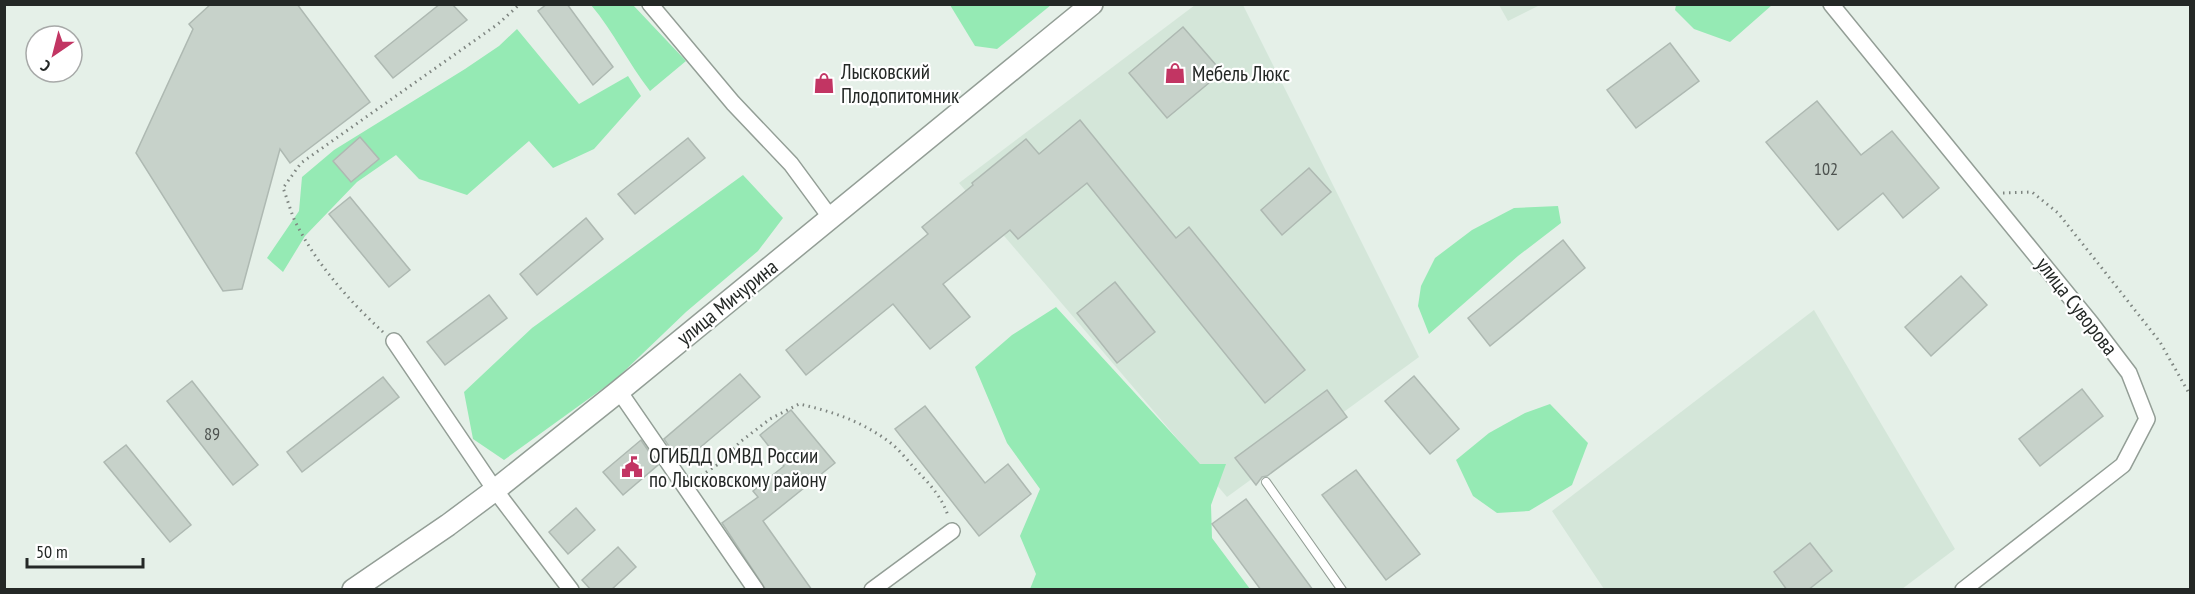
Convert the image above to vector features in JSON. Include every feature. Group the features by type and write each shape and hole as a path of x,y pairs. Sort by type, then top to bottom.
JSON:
{"main road":[{"name":"улица Мичурина","path":"353,590 495,490 1092,4"}],"street":[{"path":"650,4 733,103 791,164 830,218"},
{"name":"улица Суворова","path":"1831,4 2129,373 2147,419 2123,465 1963,590"},
{"path":"394,342 495,490 571,590"},
{"path":"619,391 756,590"},
{"path":"872,590 952,531"}],"lane":[{"path":"1266,482 1342,590"}],"path":[{"path":"394,342 370,321 320,262 294,219 283,188 301,163 498,24 520,4"},
{"path":"1986,194 2032,192 2058,213 2160,342 2190,395"},
{"path":"684,486 720,463 740,442 770,419 799,404 856,421 890,442 929,483 946,508 952,531"}],"shaded area":[{"path":"1195,5 1243,5 1419,357 1227,497 959,183"},
{"path":"1499,5 1540,5 1508,21"},
{"path":"1814,310 1955,549 1902,589 1604,589 1552,511"}],"green space":[{"path":"1676,4 1772,5 1730,42 1694,29 1675,10"},
{"path":"591,5 633,5 686,61 650,91"},
{"path":"950,5 1051,5 997,49 975,46"},
{"path":"517,29 579,104 628,76 641,96 594,149 553,168 529,141 467,195 419,179 396,155 357,182 305,236 283,272 267,258 299,211 302,177 334,150 465,69 499,46"},
{"path":"743,175 783,218 758,251 686,312 616,379 504,460 473,439 464,392 532,328"},
{"path":"1558,206 1561,223 1518,256 1429,334 1418,306 1421,286 1435,258 1472,230 1514,208"},
{"path":"1056,307 1200,464 1226,464 1211,505 1212,538 1250,589 1030,589 1036,574 1020,536 1040,489 1007,443 975,367 1012,335"},
{"path":"1550,404 1588,443 1572,485 1529,511 1497,513 1473,496 1456,460 1489,433 1525,413"}],"building":[{"path":"211,4 297,4 370,102 290,163 280,149 242,289 223,291 136,153 193,29 189,24"},
{"path":"440,4 452,4 467,20 393,78 375,56"},
{"path":"547,4 567,4 613,67 593,85 538,11"},
{"name":"Мебель Люкс","path":"1183,27 1222,72 1167,118 1129,73"},
{"path":"1670,43 1699,81 1636,128 1607,90"},
{"path":"1817,101 1861,155 1892,131 1939,188 1903,218 1883,193 1838,230 1766,142"},
{"path":"1080,120 1176,238 1189,227 1305,370 1265,403 1087,183 1018,239 1010,230 943,284 970,317 930,349 893,304 806,375 786,350 928,234 922,227 1026,139 1039,154"},
{"path":"360,137 379,159 351,182 333,161"},
{"path":"688,138 705,158 635,214 618,194"},
{"path":"1309,168 1331,192 1282,235 1261,210"},
{"path":"350,197 410,270 389,287 329,214"},
{"path":"586,218 603,239 537,295 520,274"},
{"path":"1563,240 1585,268 1490,346 1468,318"},
{"path":"1961,276 1987,305 1931,356 1905,327"},
{"path":"1115,282 1155,332 1117,363 1077,313"},
{"path":"489,295 507,318 445,365 427,342"},
{"path":"740,374 760,397 684,461 675,451 673,452 664,439"},
{"path":"1414,376 1459,429 1430,454 1385,401"},
{"path":"383,377 399,397 302,472 287,452"},
{"path":"192,381 258,465 233,485 167,401"},
{"path":"2082,389 2103,416 2040,466 2019,439"},
{"path":"1327,390 1347,417 1267,476 1262,477 1256,485 1235,458"},
{"path":"925,406 985,483 1008,464 1031,494 979,536 895,429"},
{"path":"791,410 835,463 763,521 812,590 766,590 722,523 758,497 753,491 784,466 760,435"},
{"name":"ОГИБДД ОМВД России по Лысковскому району","path":"641,440 658,465 623,495 603,472"},
{"path":"126,445 191,525 170,542 104,462"},
{"path":"1356,470 1420,554 1386,580 1322,495"},
{"path":"1246,499 1313,590 1261,590 1212,524"},
{"path":"576,508 595,530 568,554 549,532"},
{"path":"1810,543 1832,571 1808,590 1787,590 1774,572"},
{"path":"618,547 636,567 611,590 591,590 582,580"}],"place":[{"name":"Мебель Люкс","path":"1175,73"},
{"name":"Лысковский Плодопитомник","path":"824,83"},
{"name":"ОГИБДД ОМВД России по Лысковскому району","path":"632,467"}]}
